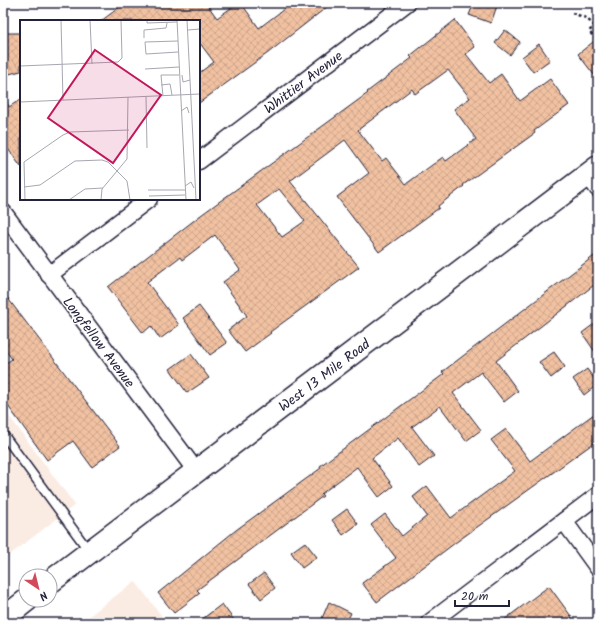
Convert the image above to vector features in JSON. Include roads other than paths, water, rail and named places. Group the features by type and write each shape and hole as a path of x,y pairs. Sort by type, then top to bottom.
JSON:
{"main road":[{"name":"West 13 Mile Road","path":"58,576 196,471 594,177"},
{"path":"3,619 18,607"}],"street":[{"name":"Whittier Avenue","path":"200,160 407,3"},
{"path":"49,275 148,200"},
{"name":"Longfellow Avenue","path":"3,212 196,471"},
{"path":"429,623 598,495"},
{"path":"564,521 598,568"}],"lane":[{"path":"3,434 90,552"}]}
